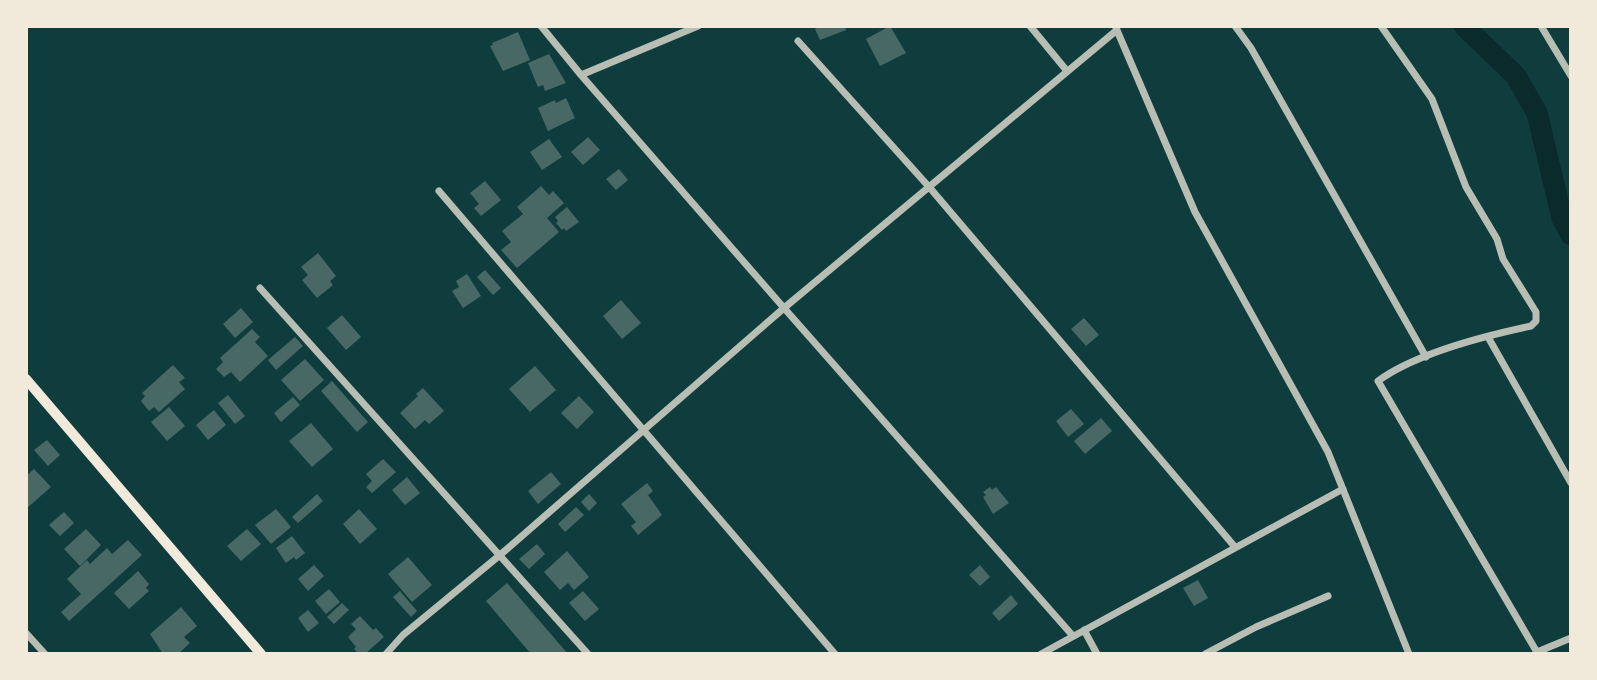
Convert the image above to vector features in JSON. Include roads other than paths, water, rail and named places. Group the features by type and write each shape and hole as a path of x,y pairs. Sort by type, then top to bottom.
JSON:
{"main road":[{"path":"26,379 261,654"}],"street":[{"path":"541,26 1073,636"},
{"path":"581,75 698,26"},
{"path":"1030,26 1067,71"},
{"path":"1235,26 1251,48 1426,357"},
{"path":"1381,26 1432,99 1466,187 1497,239 1503,259 1536,312 1536,321 1531,326 1426,357 1393,370 1378,381 1538,653 1571,638"},
{"path":"1541,26 1571,76"},
{"path":"386,654 403,635 500,555 643,429 1116,28 1195,212 1328,452 1409,654"},
{"path":"798,41 930,188 1234,548"},
{"path":"439,191 835,654"},
{"path":"260,288 588,654"},
{"path":"1488,337 1571,483"},
{"path":"1041,654 1343,489"},
{"path":"1205,654 1256,627 1328,596"},
{"path":"1084,630 1097,654"},
{"path":"26,633 45,654"}],"waterway":[{"path":"1464,26 1516,76 1537,113 1562,218 1571,235"}]}
